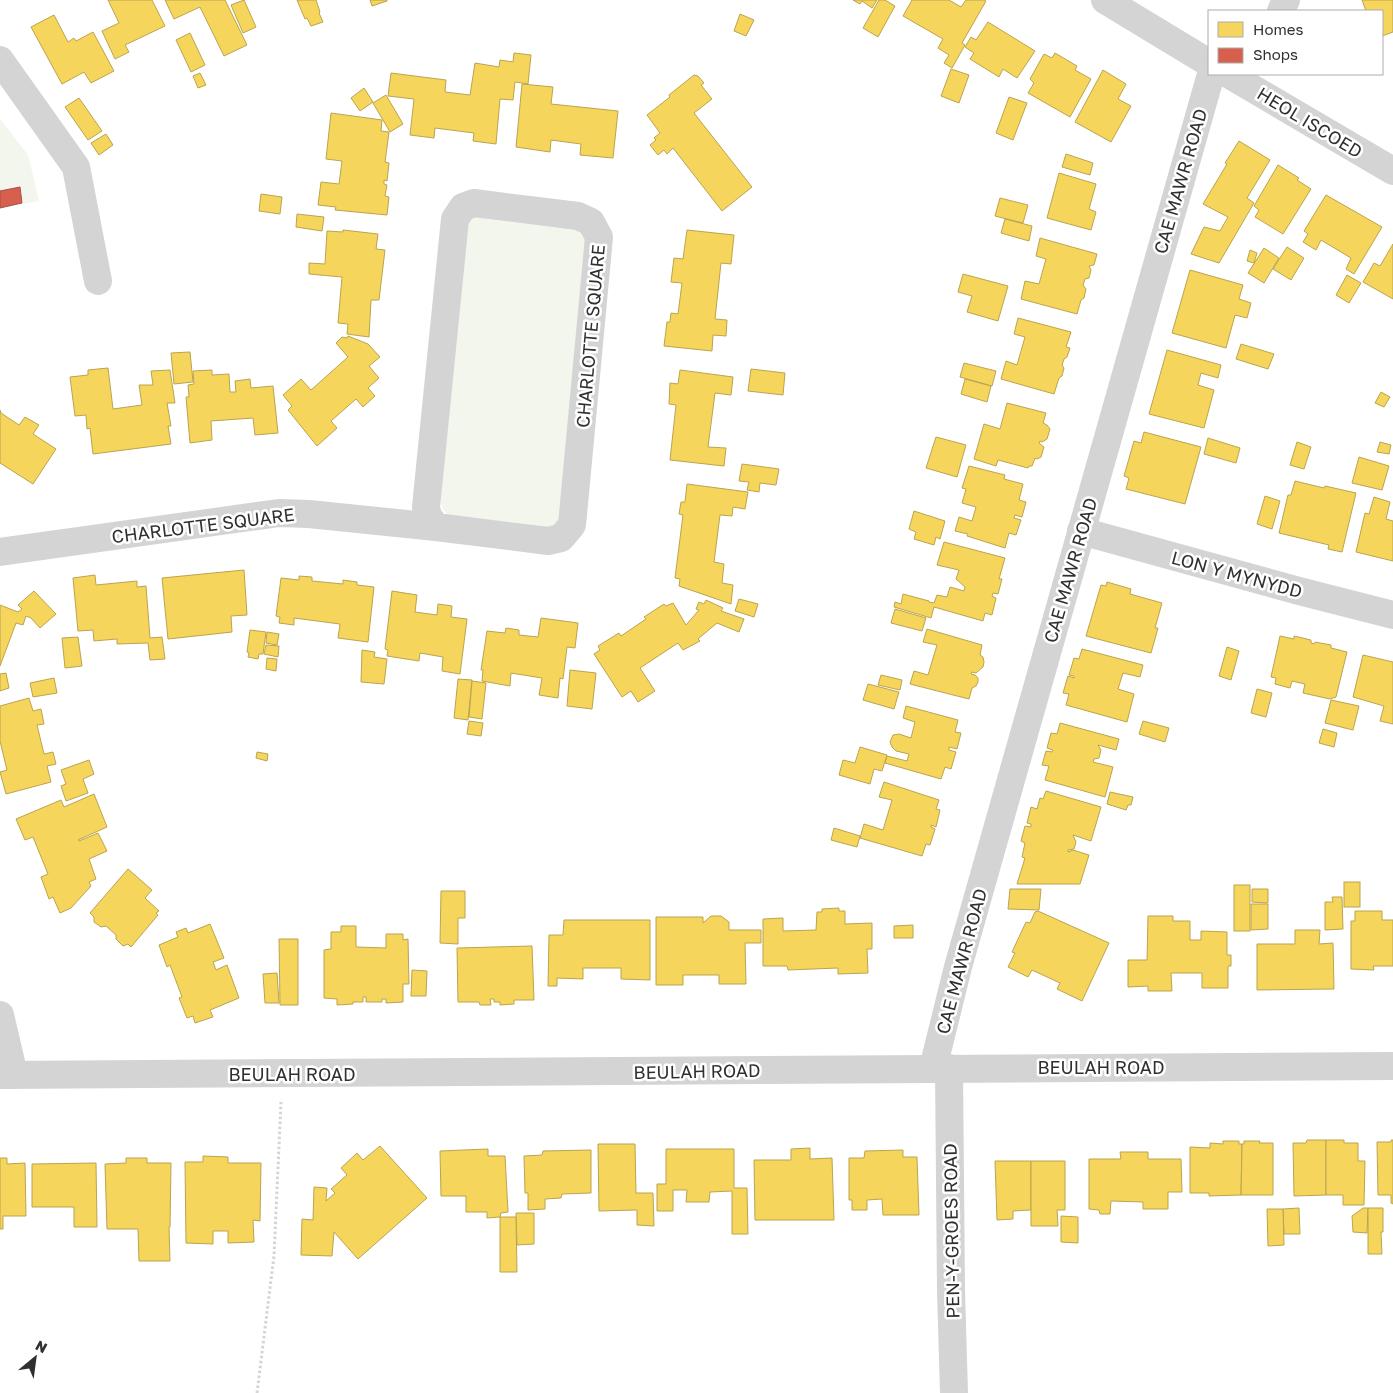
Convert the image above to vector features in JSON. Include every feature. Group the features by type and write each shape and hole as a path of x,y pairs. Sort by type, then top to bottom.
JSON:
{"street":[{"path":"1105,0 1208,62"},
{"path":"0,60 76,167 98,280"},
{"name":"CAE MAWR ROAD","path":"941,1068 958,967 1211,75"},
{"name":"HEOL ISCOED","path":"1242,77 1393,171"},
{"name":"CHARLOTTE SQUARE","path":"0,552 279,513 310,514 436,527 548,541 561,538 572,525 599,237 590,222 578,216 474,203 463,206 455,218 426,507 428,516 436,527"},
{"name":"LON Y MYNYDD","path":"1081,531 1393,615"},
{"path":"0,1014 7,1075"},
{"name":"BEULAH ROAD","path":"7,1075 1393,1066"},
{"name":"PEN-Y-GROES ROAD","path":"941,1068 954,1393"}],"path":[{"path":"257,1393 274,1256 281,1100"}],"shaded area":[{"path":"0,119 28,155 39,201 23,204 20,187 0,191"},
{"path":"477,214 573,225 587,234 563,519 549,530 452,518 444,510 440,499 465,226 470,218"}],"building: Homes":[{"path":"108,0 152,0 165,26 125,45 129,52 115,59 102,31 119,23"},
{"path":"165,0 225,0 247,45 224,56 200,7 174,19"},
{"path":"244,0 256,27 243,33 231,5"},
{"path":"297,0 316,0 323,22 311,26 307,18 305,19"},
{"path":"370,0 387,0 387,1 372,6"},
{"path":"853,0 877,0 872,8 862,1 860,4"},
{"path":"879,0 885,0 895,6 878,37 863,28"},
{"path":"912,0 949,0 961,7 966,0 986,1 962,43 965,45 952,68 944,63 949,55 938,48 943,39 903,16"},
{"path":"1362,0 1393,0 1393,32 1383,36 1383,10 1366,10"},
{"path":"740,14 754,20 746,36 734,31"},
{"path":"54,15 68,42 74,38 76,41 93,32 114,71 91,83 84,72 62,84 31,27"},
{"path":"988,22 1035,51 1017,78 1003,69 999,77 970,59 974,53 965,47 971,37 976,40"},
{"path":"190,33 205,65 191,72 176,40"},
{"path":"514,53 531,55 528,84 515,82 513,100 500,99 496,144 473,141 474,133 435,128 434,138 410,135 414,99 388,96 391,73 446,80 445,92 470,95 475,63 499,67 500,60 513,62"},
{"path":"1055,53 1077,66 1075,70 1091,79 1070,117 1028,93 1034,83 1030,79 1044,54 1052,58"},
{"path":"951,69 969,75 959,103 941,96"},
{"path":"1103,70 1126,84 1118,99 1131,106 1111,142 1075,122"},
{"path":"200,73 206,85 198,88 193,76"},
{"path":"694,75 698,76 704,83 701,85 712,99 694,113 752,187 722,211 673,148 667,154 664,150 658,155 650,145 660,133 647,115"},
{"path":"522,84 553,87 551,104 618,111 613,158 580,155 581,144 551,140 550,152 516,147"},
{"path":"364,88 373,102 360,111 351,98"},
{"path":"386,95 403,124 390,132 373,103"},
{"path":"1009,97 1027,103 1013,140 996,133"},
{"path":"79,98 102,131 88,140 65,107"},
{"path":"331,113 382,120 381,131 389,132 385,162 389,163 387,181 384,180 384,184 387,185 385,196 389,197 387,215 335,210 336,207 318,205 321,182 339,184 342,161 326,159"},
{"path":"106,134 113,145 99,155 91,143"},
{"path":"1239,141 1270,160 1247,198 1254,203 1219,263 1191,254 1204,227 1220,231 1228,217 1203,204"},
{"path":"1066,154 1093,163 1090,175 1062,167"},
{"path":"1278,165 1299,178 1297,180 1311,189 1283,234 1255,217 1259,210 1254,206"},
{"path":"1059,173 1096,184 1089,209 1096,212 1091,230 1047,218"},
{"path":"261,194 282,197 280,214 259,211"},
{"path":"1326,195 1382,227 1354,274 1346,269 1351,258 1321,240 1316,250 1303,242 1308,234 1304,231"},
{"path":"1000,198 1028,205 1023,223 995,216"},
{"path":"297,214 324,217 322,231 296,227"},
{"path":"1005,219 1032,226 1029,241 1001,233"},
{"path":"343,230 378,234 376,249 385,250 379,300 371,300 369,337 347,334 348,324 338,323 342,277 309,274 309,263 325,264 327,231 343,232"},
{"path":"687,230 734,235 731,264 721,263 715,319 727,320 726,336 713,335 712,351 664,346 667,322 670,322 671,313 678,314 682,283 671,282 674,258 683,259"},
{"path":"1040,238 1097,254 1094,265 1089,266 1091,270 1089,278 1085,279 1083,285 1086,289 1084,298 1081,300 1077,314 1021,299 1025,281 1039,284 1046,259 1036,256"},
{"path":"1393,244 1393,299 1363,282 1374,263 1380,266"},
{"path":"1287,247 1304,258 1291,280 1273,269"},
{"path":"1264,248 1279,258 1264,283 1248,273"},
{"path":"1250,250 1257,253 1254,263 1247,261"},
{"path":"1190,270 1243,285 1239,299 1251,303 1247,318 1235,315 1226,348 1172,333"},
{"path":"963,274 1008,286 998,321 967,312 972,296 958,292"},
{"path":"1347,275 1361,283 1349,303 1336,295"},
{"path":"1018,318 1071,332 1066,347 1070,348 1067,357 1064,359 1062,376 1059,378 1054,394 1001,379 1006,361 1017,365 1025,337 1014,334"},
{"path":"348,336 368,344 380,357 369,366 379,378 368,388 375,396 363,407 356,399 331,421 337,428 317,446 288,410 292,406 283,395 301,379 311,390 348,357 336,343 342,337 347,338"},
{"path":"1241,344 1274,354 1268,369 1236,359"},
{"path":"1167,350 1221,365 1218,378 1201,373 1198,385 1214,390 1204,428 1149,414"},
{"path":"190,352 193,382 174,384 171,353"},
{"path":"964,363 996,371 992,386 960,377"},
{"path":"108,368 113,409 142,405 139,385 153,385 151,371 170,370 175,403 167,403 171,426 168,426 171,444 93,454 90,428 87,429 86,415 75,416 70,377 88,375 88,370"},
{"path":"751,369 785,373 783,395 748,391"},
{"path":"212,370 212,375 229,374 230,392 236,392 235,381 250,379 251,388 273,386 278,433 255,435 253,418 211,421 212,440 190,443 186,397 189,397 188,385 194,384 193,371"},
{"path":"680,370 733,377 731,395 715,393 708,447 726,448 724,466 670,460 676,405 669,404 670,383 678,384"},
{"path":"965,379 991,386 987,402 961,394"},
{"path":"1381,392 1390,397 1384,407 1375,403"},
{"path":"1007,403 1046,413 1043,423 1050,429 1047,439 1039,443 1044,447 1041,457 1035,458 1032,466 1028,468 998,460 996,466 974,459 984,424 1000,429"},
{"path":"0,410 1,413 19,425 25,417 39,425 33,434 56,449 33,484 0,463"},
{"path":"1144,432 1201,447 1185,504 1126,489 1129,478 1124,476 1134,441 1141,443"},
{"path":"936,437 966,445 957,477 926,468"},
{"path":"1208,438 1240,448 1236,463 1204,454"},
{"path":"1297,442 1311,447 1304,469 1290,465"},
{"path":"1380,442 1391,445 1389,454 1377,452"},
{"path":"1359,457 1389,466 1382,490 1352,483"},
{"path":"742,464 779,469 776,485 760,483 759,492 747,490 749,482 739,481"},
{"path":"969,466 1005,475 1004,479 1023,484 1019,500 1026,502 1022,517 1015,515 1014,518 1021,520 1016,535 1009,533 1005,548 955,531 959,517 972,521 976,507 962,503 966,489 962,488"},
{"path":"1295,481 1356,493 1342,552 1328,549 1329,545 1279,533 1288,495 1291,495"},
{"path":"687,484 748,492 745,509 733,507 732,516 720,515 714,562 724,564 722,583 733,585 731,604 679,586 680,579 675,578 683,515 679,514 681,502 685,502"},
{"path":"1265,496 1280,501 1272,529 1257,524"},
{"path":"1374,497 1390,502 1386,519 1393,521 1393,561 1356,552 1365,513 1369,514"},
{"path":"914,511 945,521 940,539 936,537 934,545 914,539 916,532 909,529"},
{"path":"944,542 1005,558 999,579 1002,579 998,594 993,593 992,596 996,598 992,615 985,613 983,621 934,607 931,618 894,607 895,602 901,604 903,594 934,603 937,595 947,597 950,587 964,591 965,587 956,579 959,570 937,565"},
{"path":"244,570 247,615 231,616 232,632 168,639 162,578"},
{"path":"95,575 96,585 137,581 137,587 146,586 150,638 162,637 165,659 150,660 148,643 117,644 117,639 94,641 93,630 78,631 73,578"},
{"path":"299,576 312,577 312,581 343,584 343,580 357,582 357,585 374,587 368,642 338,638 340,624 294,618 294,625 279,623 280,617 276,616 281,578 299,580"},
{"path":"1107,582 1131,589 1130,594 1162,603 1151,653 1086,636 1101,585 1106,586"},
{"path":"34,591 56,614 40,628 31,618 26,616 23,625 16,623 0,666 0,605 18,612 22,609 18,605"},
{"path":"392,591 417,595 415,612 437,615 438,604 452,606 451,617 467,619 460,674 442,671 443,657 420,653 419,661 387,656 388,650 385,649"},
{"path":"739,599 758,604 754,617 735,611"},
{"path":"706,600 723,608 721,611 744,619 739,632 717,623 698,639 700,641 683,650 678,643 640,668 655,691 638,702 631,691 622,697 594,654 600,650 598,646 619,633 621,636 646,619 644,617 664,604 666,606 673,603 686,625 699,610 696,609 699,602 704,604"},
{"path":"895,609 926,618 922,631 891,623"},
{"path":"541,618 578,623 575,648 567,647 563,679 560,678 558,698 539,695 542,678 511,673 510,686 482,681 483,670 481,670 487,631 505,633 506,628 519,630 519,635 538,637"},
{"path":"927,629 982,645 980,655 983,657 983,667 976,673 972,672 971,674 978,678 978,682 972,688 969,699 910,684 914,671 928,675 937,645 923,642"},
{"path":"250,630 266,632 263,654 259,654 258,659 248,657"},
{"path":"267,632 279,634 277,645 266,643"},
{"path":"1280,636 1294,639 1294,636 1311,640 1311,643 1314,644 1315,642 1331,645 1331,648 1347,652 1336,697 1330,699 1303,693 1305,684 1292,681 1290,688 1275,684 1276,678 1271,677"},
{"path":"78,637 82,666 65,668 62,638"},
{"path":"266,645 279,646 278,657 264,654"},
{"path":"1227,647 1239,651 1231,680 1219,676"},
{"path":"1082,649 1143,665 1140,677 1123,673 1118,689 1134,694 1127,722 1066,705 1069,694 1063,693 1068,676 1074,678 1074,676 1069,675 1074,658 1079,659"},
{"path":"362,650 375,652 374,657 387,659 384,684 361,682"},
{"path":"1363,655 1393,662 1393,724 1380,721 1384,706 1353,697"},
{"path":"267,658 277,659 276,671 266,669"},
{"path":"570,670 596,673 592,709 567,706"},
{"path":"6,673 9,688 0,691 0,674"},
{"path":"881,675 902,680 900,690 878,685"},
{"path":"54,678 57,693 33,697 30,683"},
{"path":"458,679 472,680 468,720 454,718"},
{"path":"472,681 486,683 482,719 469,717"},
{"path":"868,684 899,692 894,709 863,700"},
{"path":"1257,689 1272,693 1266,717 1251,713"},
{"path":"29,698 33,711 41,709 44,724 37,725 44,754 53,752 56,764 47,766 51,782 6,794 0,772 7,770 0,741 0,706"},
{"path":"1331,700 1359,706 1353,730 1325,723"},
{"path":"906,706 958,720 955,732 961,733 957,749 949,747 949,750 956,752 951,769 945,767 941,779 885,763 887,756 907,761 909,754 896,751 890,742 893,735 899,734 911,738 915,722 903,718"},
{"path":"469,721 483,723 481,736 467,734"},
{"path":"1143,721 1169,728 1165,742 1139,734"},
{"path":"1060,723 1119,739 1116,750 1098,745 1101,750 1099,758 1094,759 1093,762 1113,767 1105,797 1045,780 1049,766 1042,765 1046,751 1052,752 1053,750 1047,748 1051,733 1057,734"},
{"path":"1323,729 1337,733 1334,747 1319,743"},
{"path":"860,747 887,755 882,771 874,769 870,784 839,775 843,760 855,763"},
{"path":"257,752 268,754 267,761 256,758"},
{"path":"89,760 94,774 83,779 88,793 66,801 61,786 66,784 61,770"},
{"path":"884,782 939,800 936,809 940,810 936,827 931,825 935,829 930,845 926,844 922,856 860,838 864,824 883,830 892,800 879,797"},
{"path":"1046,791 1101,807 1091,841 1073,835 1076,842 1074,849 1068,850 1068,852 1073,850 1089,855 1080,884 1017,884 1025,858 1022,857 1025,843 1021,841 1025,826 1031,827 1031,824 1027,823 1031,807 1037,809 1040,798 1043,799"},
{"path":"1110,792 1133,797 1131,805 1128,805 1126,810 1107,804"},
{"path":"94,794 107,827 78,840 98,833 107,851 89,859 96,879 89,882 91,886 71,908 60,913 53,897 49,899 41,877 48,874 33,837 25,840 16,819 61,800 64,807"},
{"path":"834,828 860,836 857,847 831,840"},
{"path":"128,869 152,890 145,898 159,911 156,913 158,915 131,947 128,944 123,946 116,939 116,935 106,926 101,927 94,922 94,917 90,913"},
{"path":"1344,882 1360,882 1360,907 1344,907"},
{"path":"1234,885 1250,885 1250,931 1234,931"},
{"path":"1010,889 1041,889 1039,910 1008,909"},
{"path":"1252,889 1268,889 1268,903 1252,902"},
{"path":"441,891 465,891 465,918 458,918 458,944 440,943"},
{"path":"1332,897 1342,897 1343,929 1325,930 1325,902 1333,902"},
{"path":"1251,904 1268,904 1268,929 1251,930"},
{"path":"839,908 839,911 845,911 845,924 872,923 872,949 867,949 868,973 838,974 838,968 788,970 787,966 763,966 763,919 783,918 783,931 816,930 817,912 822,912 822,909"},
{"path":"1038,911 1109,943 1082,1001 1057,989 1060,983 1032,970 1028,977 1008,967 1015,953 1012,952 1026,922 1030,923 1035,912"},
{"path":"1355,911 1382,911 1382,920 1393,920 1393,966 1373,966 1374,970 1351,969 1351,921 1355,921"},
{"path":"711,916 721,916 729,922 729,930 761,930 761,943 745,943 746,984 719,984 719,975 683,975 683,985 656,985 656,917 703,917 703,923"},
{"path":"1148,916 1173,916 1173,921 1190,921 1190,940 1201,940 1201,931 1227,932 1227,955 1231,955 1231,966 1228,966 1228,988 1202,988 1202,973 1171,973 1172,991 1148,991 1148,986 1128,987 1128,960 1147,960"},
{"path":"564,920 650,920 650,980 621,979 621,968 583,968 583,979 557,978 557,986 548,986 549,935 563,935"},
{"path":"210,924 224,958 213,962 216,970 227,965 239,998 210,1010 213,1017 195,1023 193,1016 187,1018 179,998 182,997 170,965 167,967 159,945 178,937 176,932 186,928 188,933"},
{"path":"913,925 913,938 894,938 894,926"},
{"path":"341,926 356,926 356,947 386,948 386,934 403,934 403,940 408,939 409,984 403,984 403,1002 386,1003 386,999 382,999 382,1002 366,1002 366,997 363,997 363,1002 337,1005 337,999 324,998 324,950 331,949 331,932 341,932"},
{"path":"1295,930 1320,930 1319,944 1333,943 1334,989 1257,990 1257,944 1295,944"},
{"path":"279,939 298,939 298,1005 280,1005"},
{"path":"532,946 534,1000 514,1000 514,1004 500,1005 500,1002 494,1002 494,999 490,999 491,1005 480,1005 479,1002 458,1002 457,948"},
{"path":"412,970 427,971 426,996 411,996"},
{"path":"277,973 279,1003 265,1003 263,974"},
{"path":"1307,1140 1326,1140 1326,1195 1294,1196 1293,1143 1306,1143"},
{"path":"1326,1140 1344,1140 1344,1143 1358,1143 1358,1161 1365,1161 1364,1205 1343,1205 1343,1195 1326,1195"},
{"path":"1393,1140 1393,1204 1391,1203 1391,1195 1378,1195 1377,1142 1391,1142"},
{"path":"1223,1141 1239,1141 1239,1144 1242,1144 1241,1195 1209,1196 1209,1193 1190,1193 1190,1147 1210,1148 1210,1143 1223,1144"},
{"path":"1244,1141 1273,1143 1273,1195 1241,1195 1242,1144 1244,1144"},
{"path":"598,1144 635,1144 636,1193 653,1193 654,1226 637,1225 637,1210 599,1211"},
{"path":"380,1146 427,1198 358,1259 334,1232 332,1256 301,1255 302,1219 313,1220 314,1187 327,1188 326,1201 335,1193 331,1189 347,1175 341,1168 357,1153 363,1160"},
{"path":"810,1148 810,1159 832,1158 834,1220 755,1220 754,1160 791,1160 791,1149"},
{"path":"488,1149 488,1156 505,1156 508,1212 501,1213 500,1217 487,1218 487,1212 466,1212 466,1196 441,1196 440,1151"},
{"path":"666,1149 734,1149 734,1188 747,1188 748,1234 732,1234 732,1191 710,1192 709,1202 686,1202 687,1190 673,1190 673,1211 657,1211 657,1184 666,1184"},
{"path":"591,1150 591,1193 562,1194 561,1198 545,1199 545,1209 528,1210 528,1193 525,1193 524,1156 542,1155 543,1151"},
{"path":"903,1150 903,1157 917,1157 919,1215 883,1215 882,1199 867,1200 867,1210 852,1210 852,1200 849,1200 849,1158 864,1158 865,1151"},
{"path":"1120,1152 1148,1152 1148,1159 1181,1159 1182,1192 1168,1192 1168,1209 1143,1209 1143,1202 1111,1201 1110,1214 1100,1214 1099,1210 1089,1209 1089,1159 1121,1159"},
{"path":"203,1156 228,1157 228,1163 261,1163 260,1221 253,1220 254,1242 228,1243 228,1231 213,1231 213,1244 186,1243 185,1162 203,1162"},
{"path":"0,1158 7,1158 7,1164 25,1163 26,1216 3,1216 3,1229 0,1229"},
{"path":"126,1158 147,1158 147,1163 171,1163 170,1261 139,1261 138,1229 107,1229 105,1164 126,1163"},
{"path":"995,1161 1031,1161 1031,1210 1013,1211 1013,1219 997,1220"},
{"path":"1031,1161 1065,1161 1065,1210 1057,1210 1058,1226 1031,1226"},
{"path":"96,1163 97,1227 74,1227 74,1207 32,1207 32,1164"},
{"path":"1299,1208 1300,1234 1284,1234 1283,1209"},
{"path":"1363,1208 1368,1208 1367,1233 1353,1232 1352,1216"},
{"path":"1368,1208 1383,1208 1382,1254 1368,1254"},
{"path":"1267,1209 1283,1209 1284,1245 1268,1246"},
{"path":"516,1213 534,1213 534,1244 517,1245"},
{"path":"1061,1216 1078,1217 1078,1243 1061,1242"},
{"path":"500,1217 516,1217 517,1272 500,1272"}],"building: Shops":[{"path":"20,187 22,203 0,208 0,191"}]}
